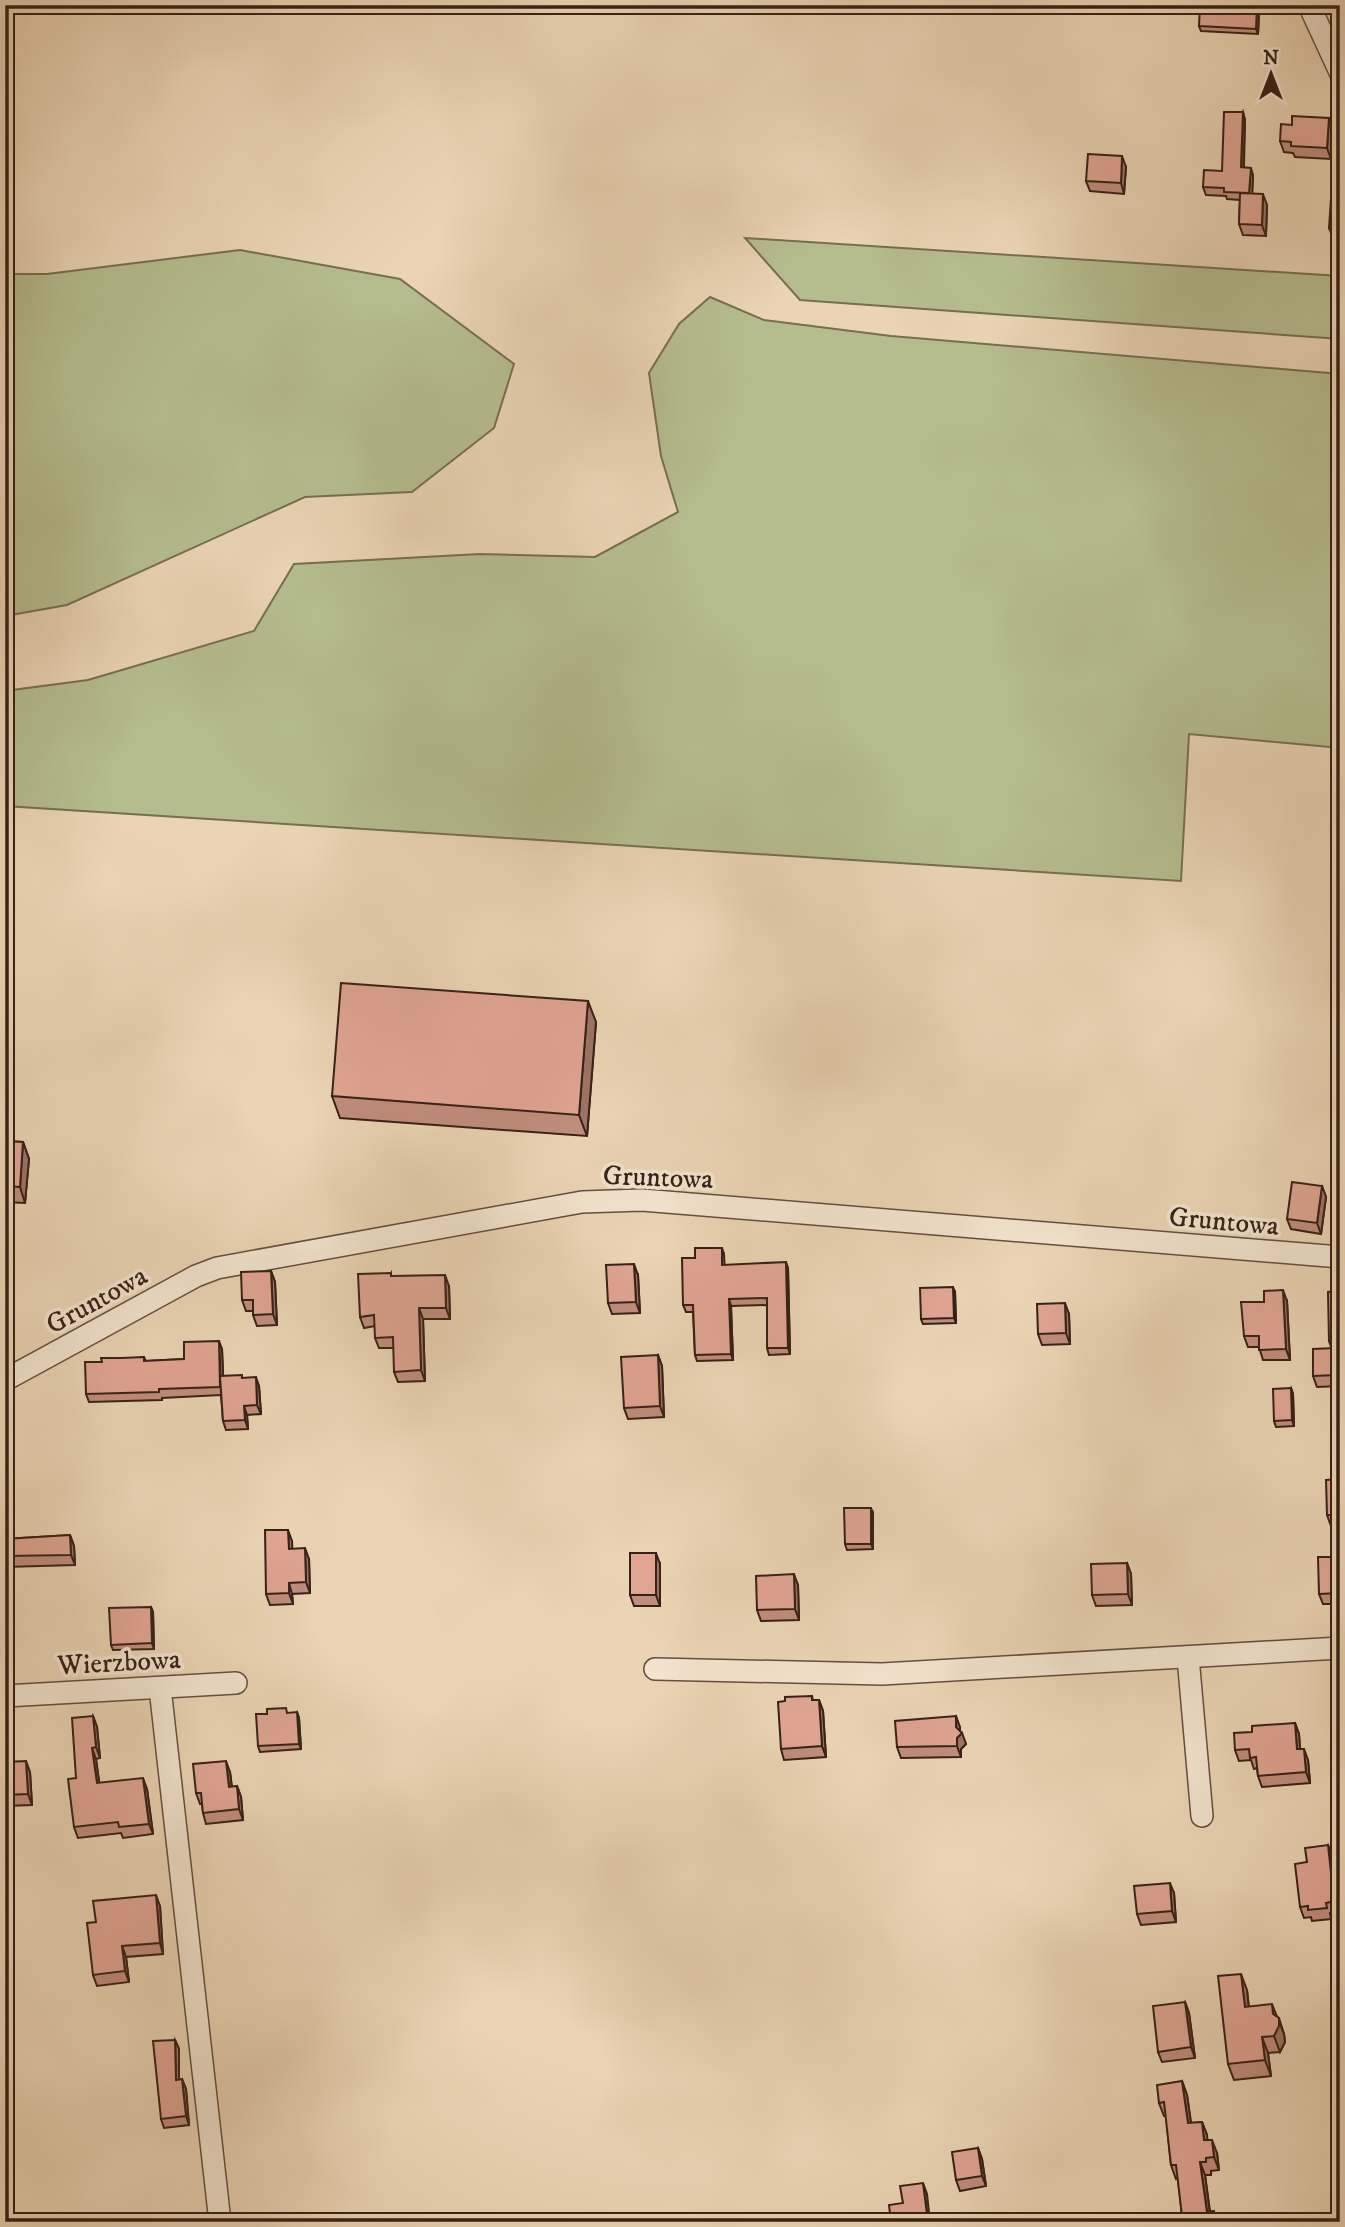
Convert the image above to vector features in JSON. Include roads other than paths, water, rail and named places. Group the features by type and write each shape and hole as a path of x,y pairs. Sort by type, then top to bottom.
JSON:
{"street":[{"path":"1310,5 1340,72"},
{"name":"Gruntowa","path":"5,1380 197,1276 217,1268 582,1202 642,1200 1340,1257"},
{"path":"655,1670 882,1674 1340,1648"},
{"path":"1188,1657 1202,1816"},
{"name":"Wierzbowa","path":"5,1696 236,1683"},
{"path":"160,1688 220,2222"}]}
